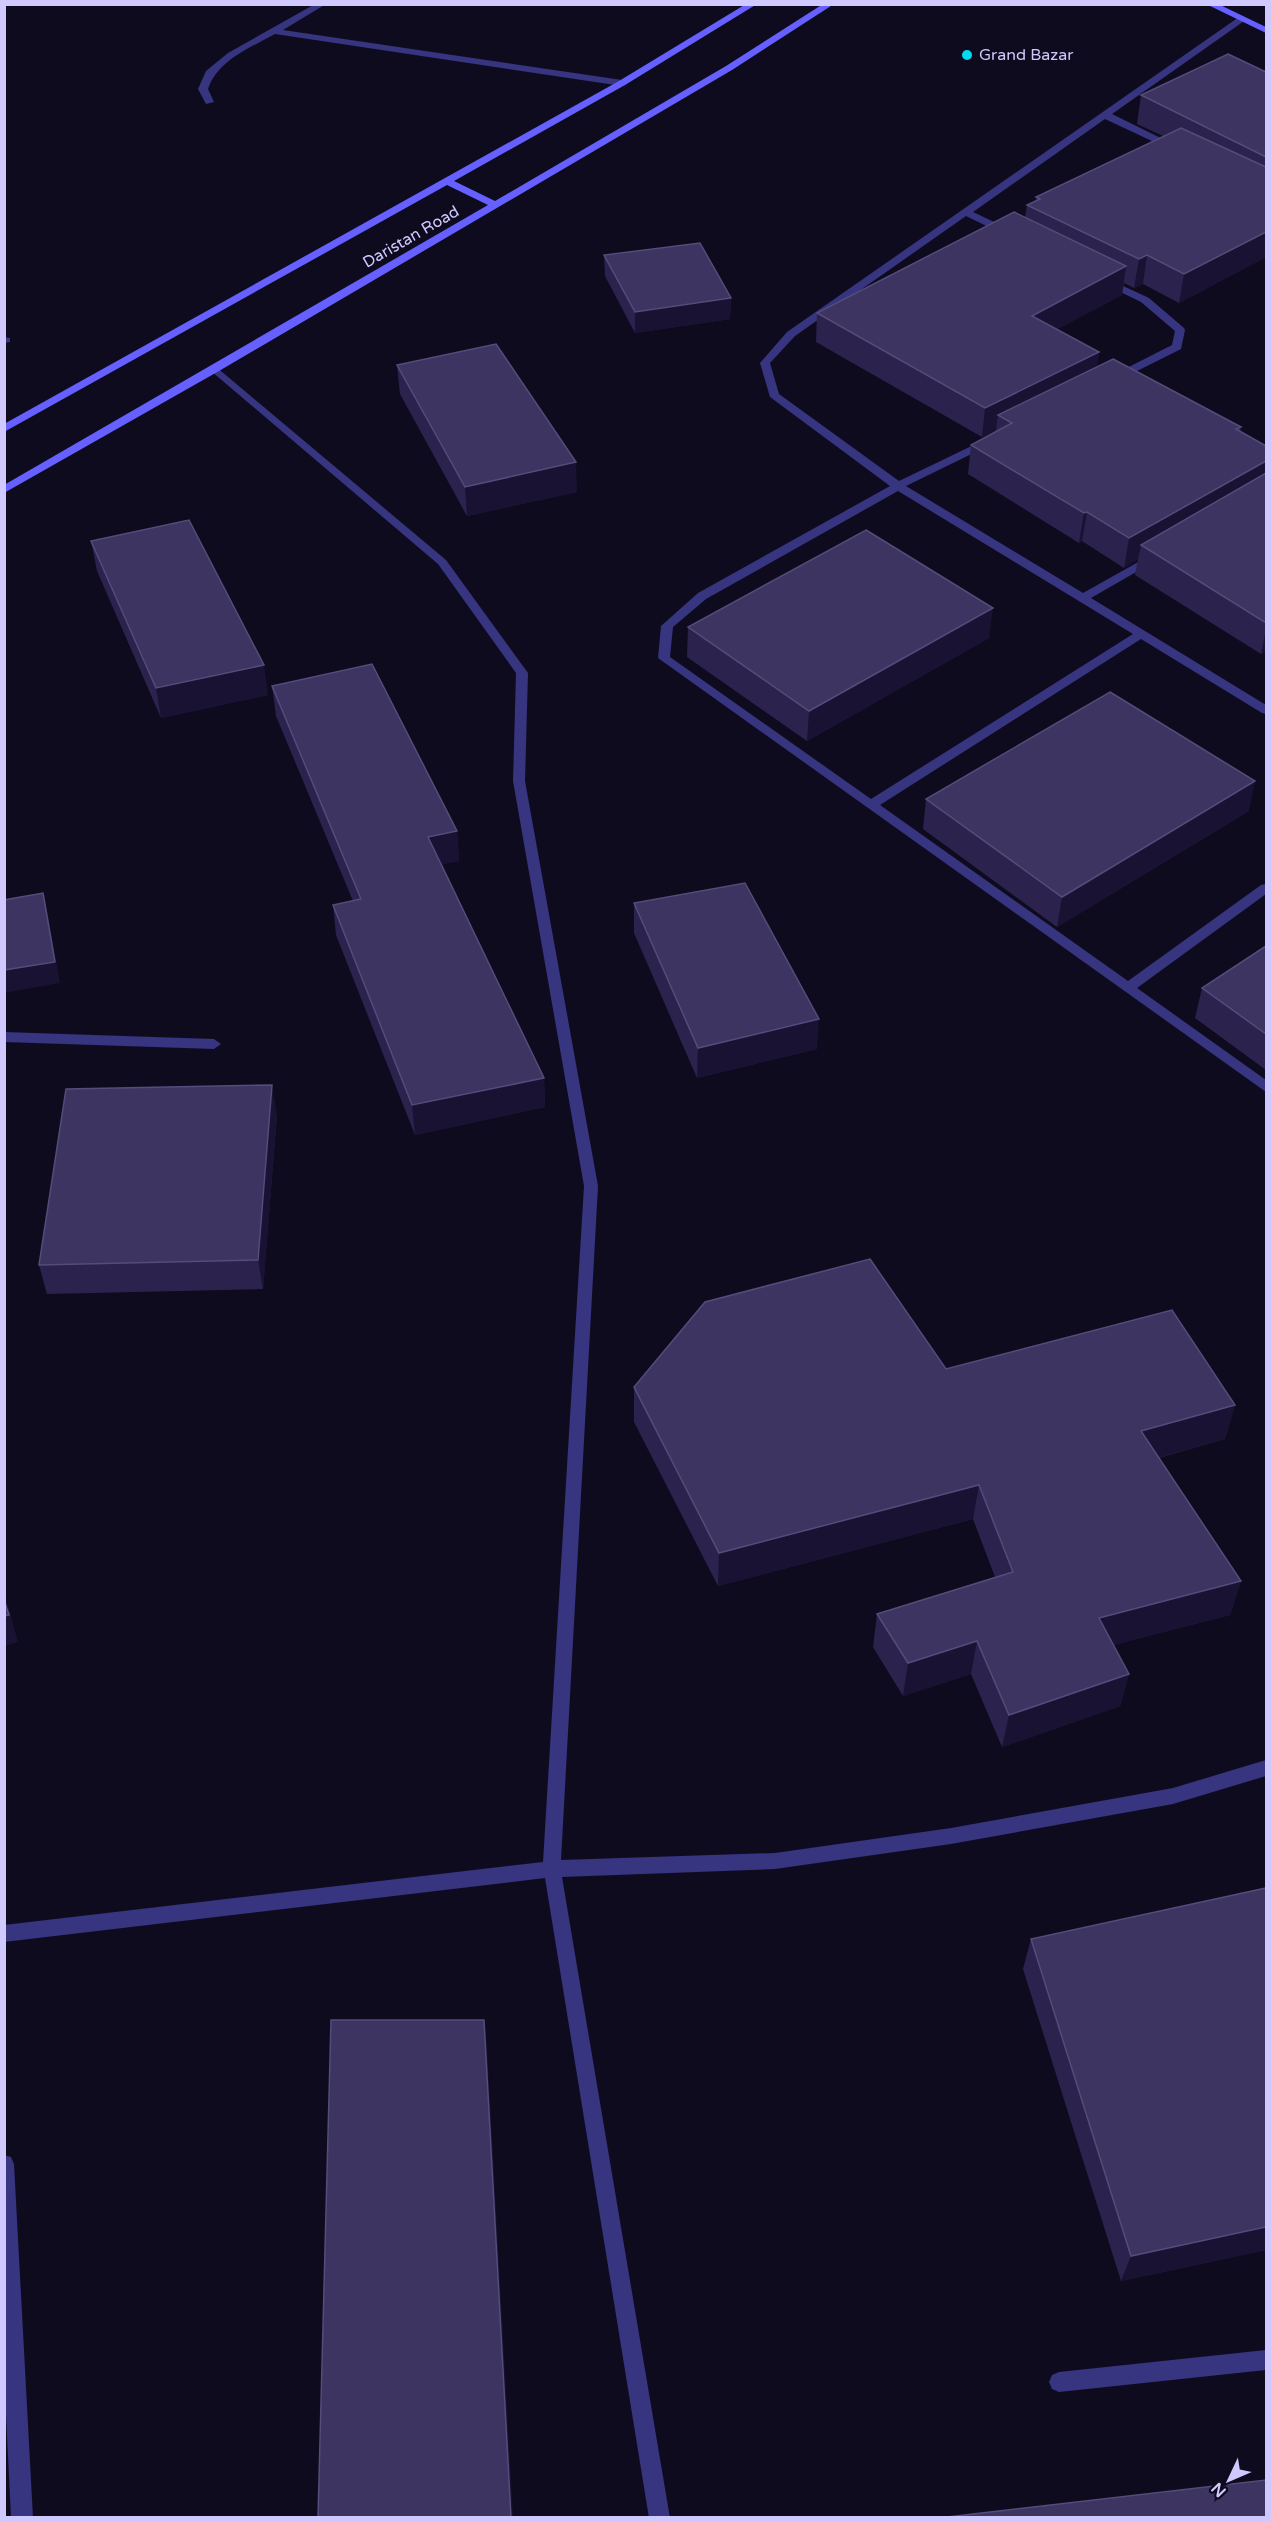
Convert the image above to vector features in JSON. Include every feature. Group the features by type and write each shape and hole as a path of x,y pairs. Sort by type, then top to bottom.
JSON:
{"main road":[{"name":"Daristan Road","path":"4,429 622,83 753,4"},
{"name":"Daristan Road","path":"4,490 729,68 830,4"},
{"path":"1210,4 1266,30"},
{"path":"446,181 495,205"}],"street":[{"path":"209,102 203,89 209,73 231,55 322,4"},
{"path":"1242,19 791,334 765,363 774,395 898,486 1266,710"},
{"path":"274,31 622,83"},
{"path":"1106,115 1181,152"},
{"path":"966,212 1019,238"},
{"path":"1092,274 1145,300 1180,330 1177,347 1102,385"},
{"path":"215,369 442,562 522,673 519,781 591,1186 552,1869 660,2517"},
{"path":"995,438 898,486 702,596 667,626 664,658 1266,1087"},
{"path":"1083,598 1164,551"},
{"path":"871,806 1141,634"},
{"path":"1128,988 1266,888"},
{"path":"4,1037 214,1044"},
{"path":"4,1934 552,1869 775,1862 951,1836 1173,1796 1266,1767"},
{"path":"4,2164 22,2517"},
{"path":"1059,2382 1266,2360"}],"building":[{"path":"1228,54 1266,72 1266,157 1141,95"},
{"path":"1181,128 1266,167 1266,232 1184,274 1147,255 1139,259 1027,205 1040,199 1036,197"},
{"path":"1014,212 1126,266 1032,316 1099,352 985,408 817,313"},
{"path":"700,243 731,298 635,312 604,255"},
{"path":"496,344 576,462 465,487 397,365"},
{"path":"1113,359 1241,427 1236,429 1266,446 1266,461 1129,538 971,445 1012,423 998,415"},
{"path":"1266,473 1266,623 1141,545"},
{"path":"189,520 264,665 156,688 91,541"},
{"path":"866,530 993,608 809,711 688,627"},
{"path":"372,664 457,831 428,837 544,1078 412,1105 333,905 361,899 272,686"},
{"path":"1110,692 1255,781 1062,897 926,799"},
{"path":"745,883 819,1019 698,1048 634,903"},
{"path":"43,893 55,962 4,970 4,900"},
{"path":"1266,946 1266,1034 1202,988"},
{"path":"272,1085 258,1260 39,1265 66,1089"},
{"path":"870,1259 946,1369 1172,1310 1235,1405 1141,1431 1241,1581 1099,1618 1129,1674 1009,1715 977,1641 908,1663 877,1614 1013,1572 979,1485 719,1553 634,1387 705,1302"},
{"path":"4,1600 9,1615 4,1616"},
{"path":"1266,1888 1266,2227 1131,2256 1031,1939"},
{"path":"331,2020 484,2020 511,2517 318,2517"},
{"path":"1266,2480 1266,2517 947,2517"}],"place":[{"name":"Grand Bazar","path":"967,55"}]}
